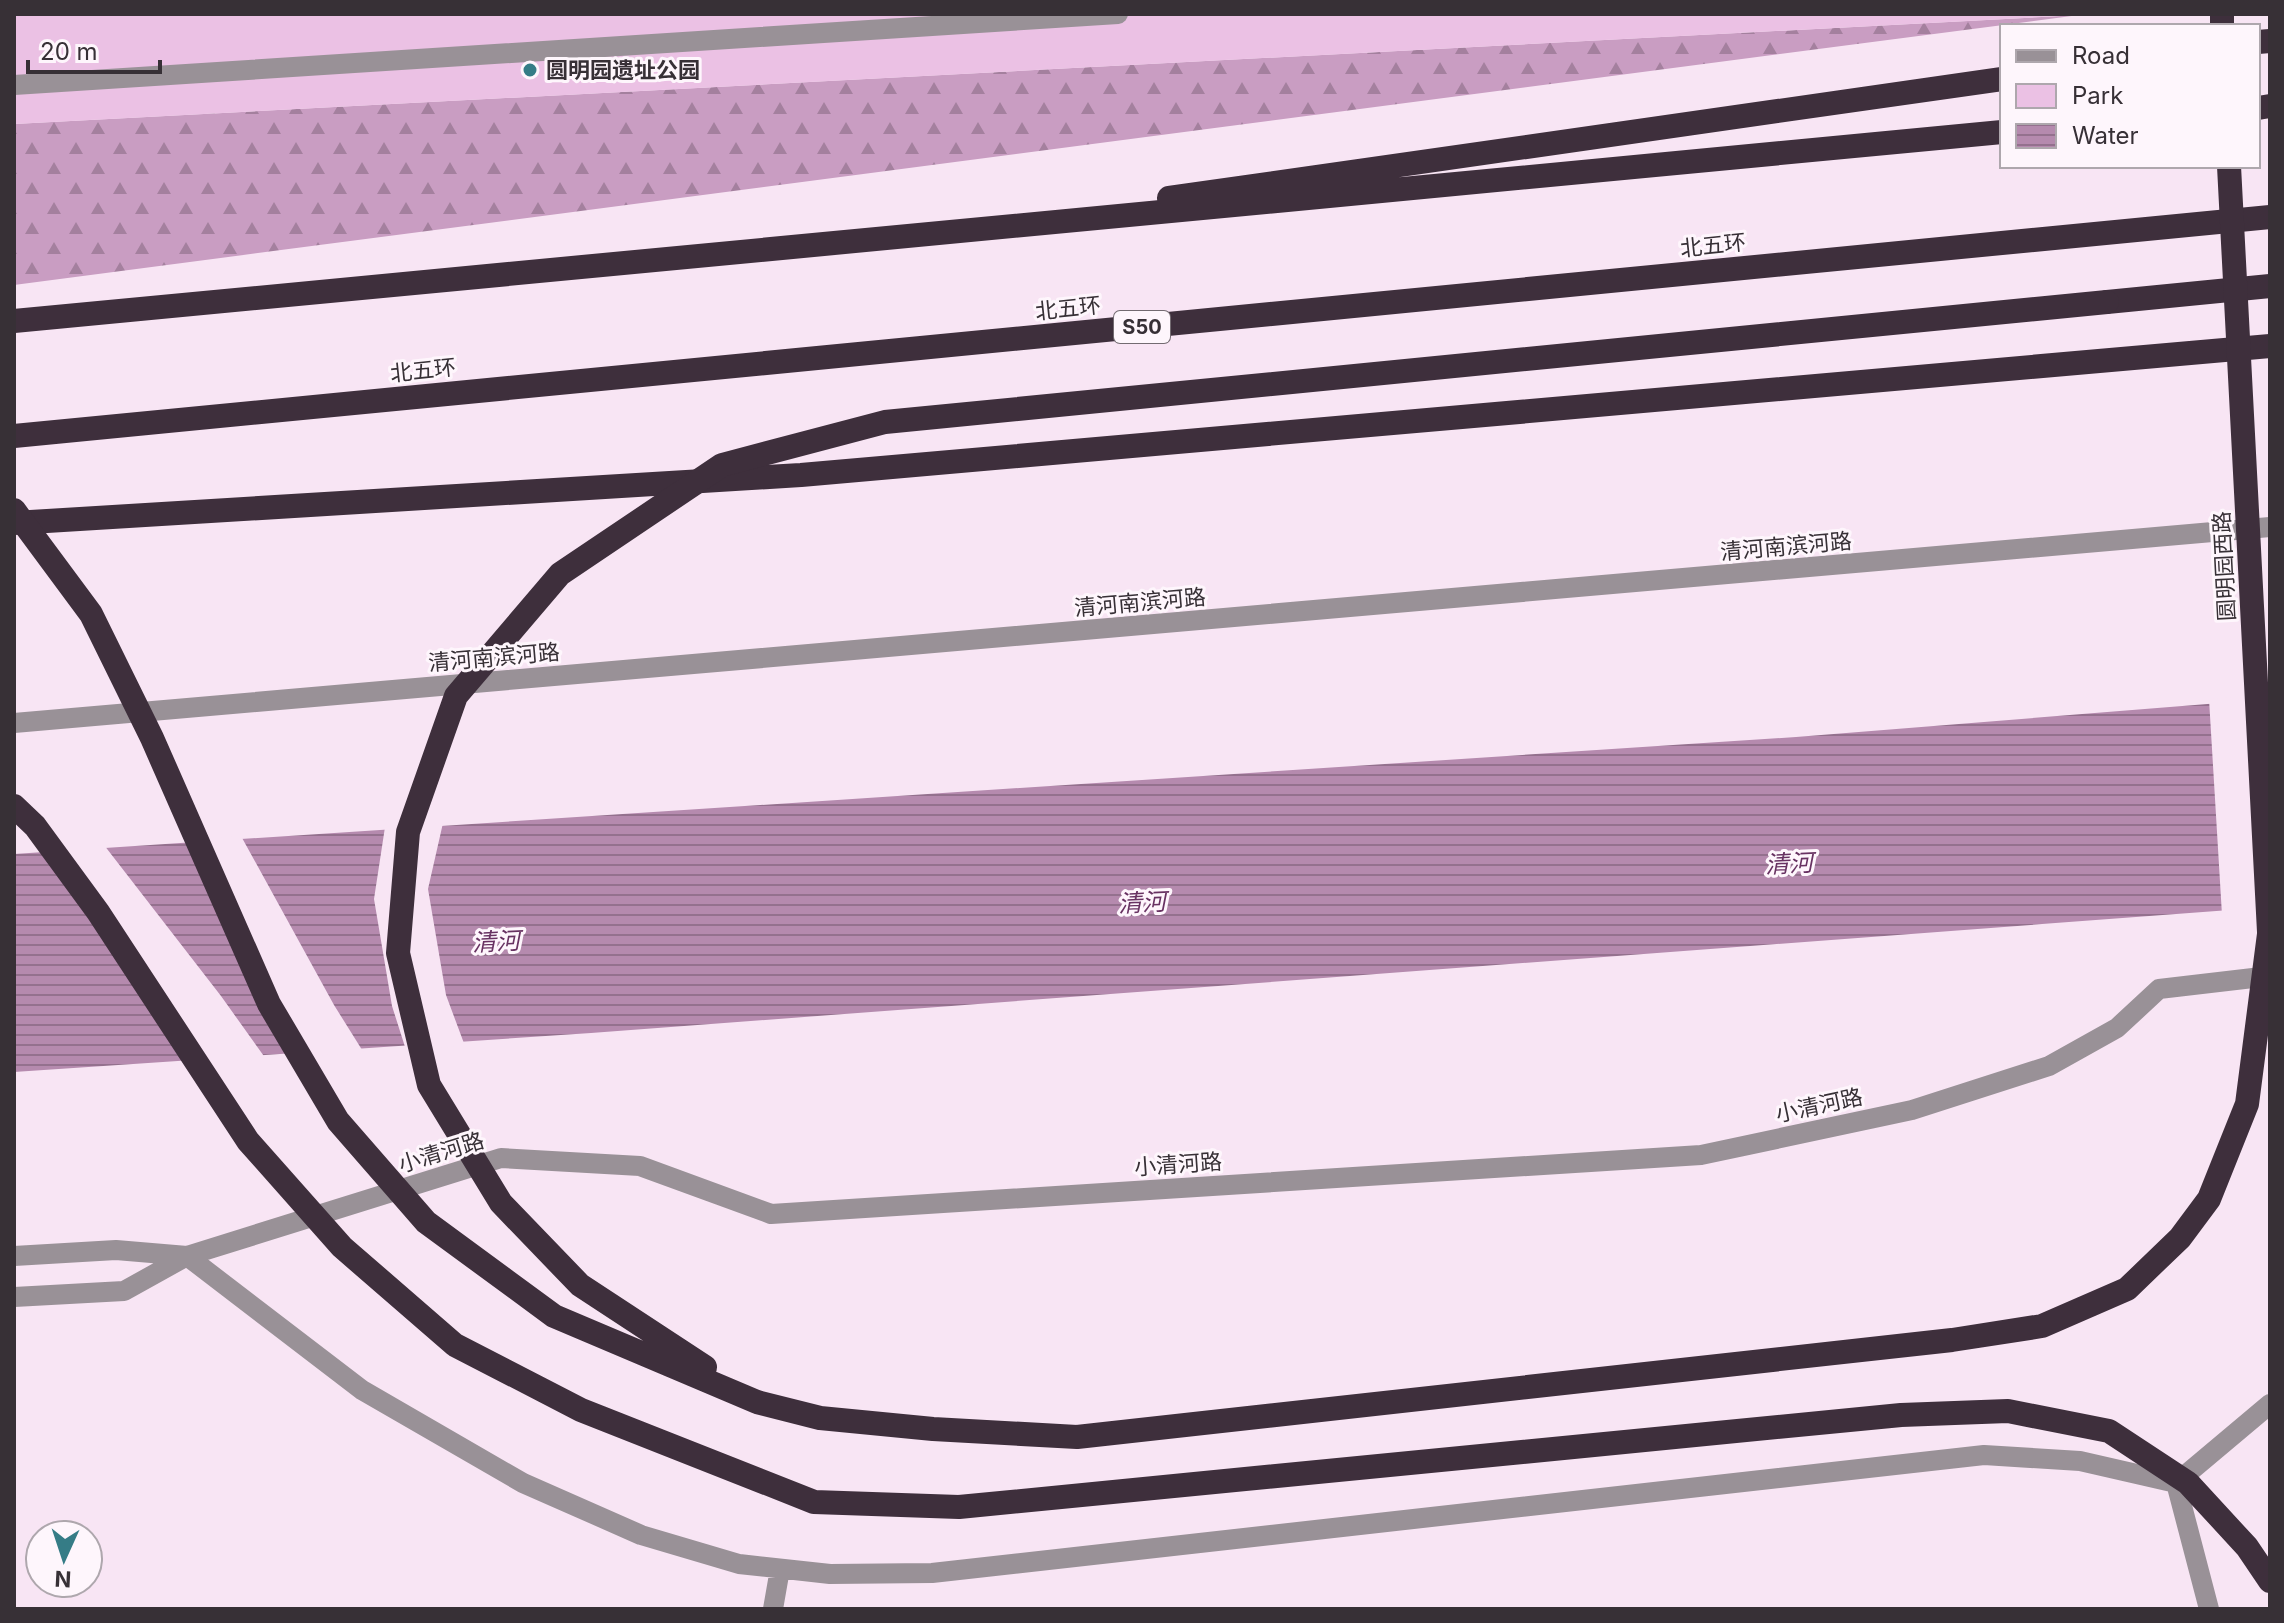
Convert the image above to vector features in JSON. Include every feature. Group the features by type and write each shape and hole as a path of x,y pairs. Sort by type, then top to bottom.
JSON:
{"highway":[{"path":"831,246 2000,79"},
{"path":"14,321 831,246 2000,132"},
{"name":"圆明园西路","path":"2229,168 2270,964"},
{"name":"北五环","path":"14,436 2270,217"},
{"path":"757,1402 580,1285 501,1203 429,1085 398,953 408,832 456,696 560,574 722,465 885,422 2270,286"},
{"path":"14,523 801,475 2270,346"},
{"path":"14,510 91,614 152,738 269,1004 338,1121 426,1222 554,1316 757,1402 820,1418 933,1429 1077,1437 1920,1344 2042,1326 2127,1289 2180,1238 2209,1199 2247,1104 2269,934"},
{"path":"14,806 35,826 98,912 248,1141 342,1247 455,1345 581,1410 814,1502 959,1507 1901,1415 2008,1411 2109,1431 2188,1483 2247,1547 2270,1581"}],"street":[{"path":"14,85 1118,14"},
{"name":"清河南滨河路","path":"14,723 2270,527"},
{"name":"小清河路","path":"14,1297 124,1291 187,1256 501,1158 640,1166 771,1214 1701,1155 1912,1110 2049,1066 2117,1028 2159,989 2270,976"},
{"name":"小清河路","path":"14,1256 116,1250 187,1256"},
{"path":"187,1256 362,1390 523,1483 641,1535 739,1564 780,1569 830,1574 932,1573 1984,1455 2080,1461 2176,1483"},
{"path":"2176,1483 2270,1404"},
{"path":"2176,1483 2209,1609"},
{"path":"773,1609 780,1569"}],"green space":[{"name":"圆明园遗址公园","path":"14,14 2079,14 2079,15 14,124"},
{"path":"2079,15 14,285 14,124"}],"water":[{"name":"清河","path":"2270,699 2270,907 591,1033 14,1072 14,854 1796,737"}],"pier":[{"path":"2270,695 2270,911 2222,915 2209,699"},
{"path":"443,823 428,889 446,995 465,1046 406,1050 392,1006 374,899 385,827"},
{"path":"241,836 334,1005 364,1053 306,1056 184,840"},
{"path":"104,845 266,1059 205,1063 48,848"}],"place":[{"name":"圆明园遗址公园","path":"530,70"}]}
